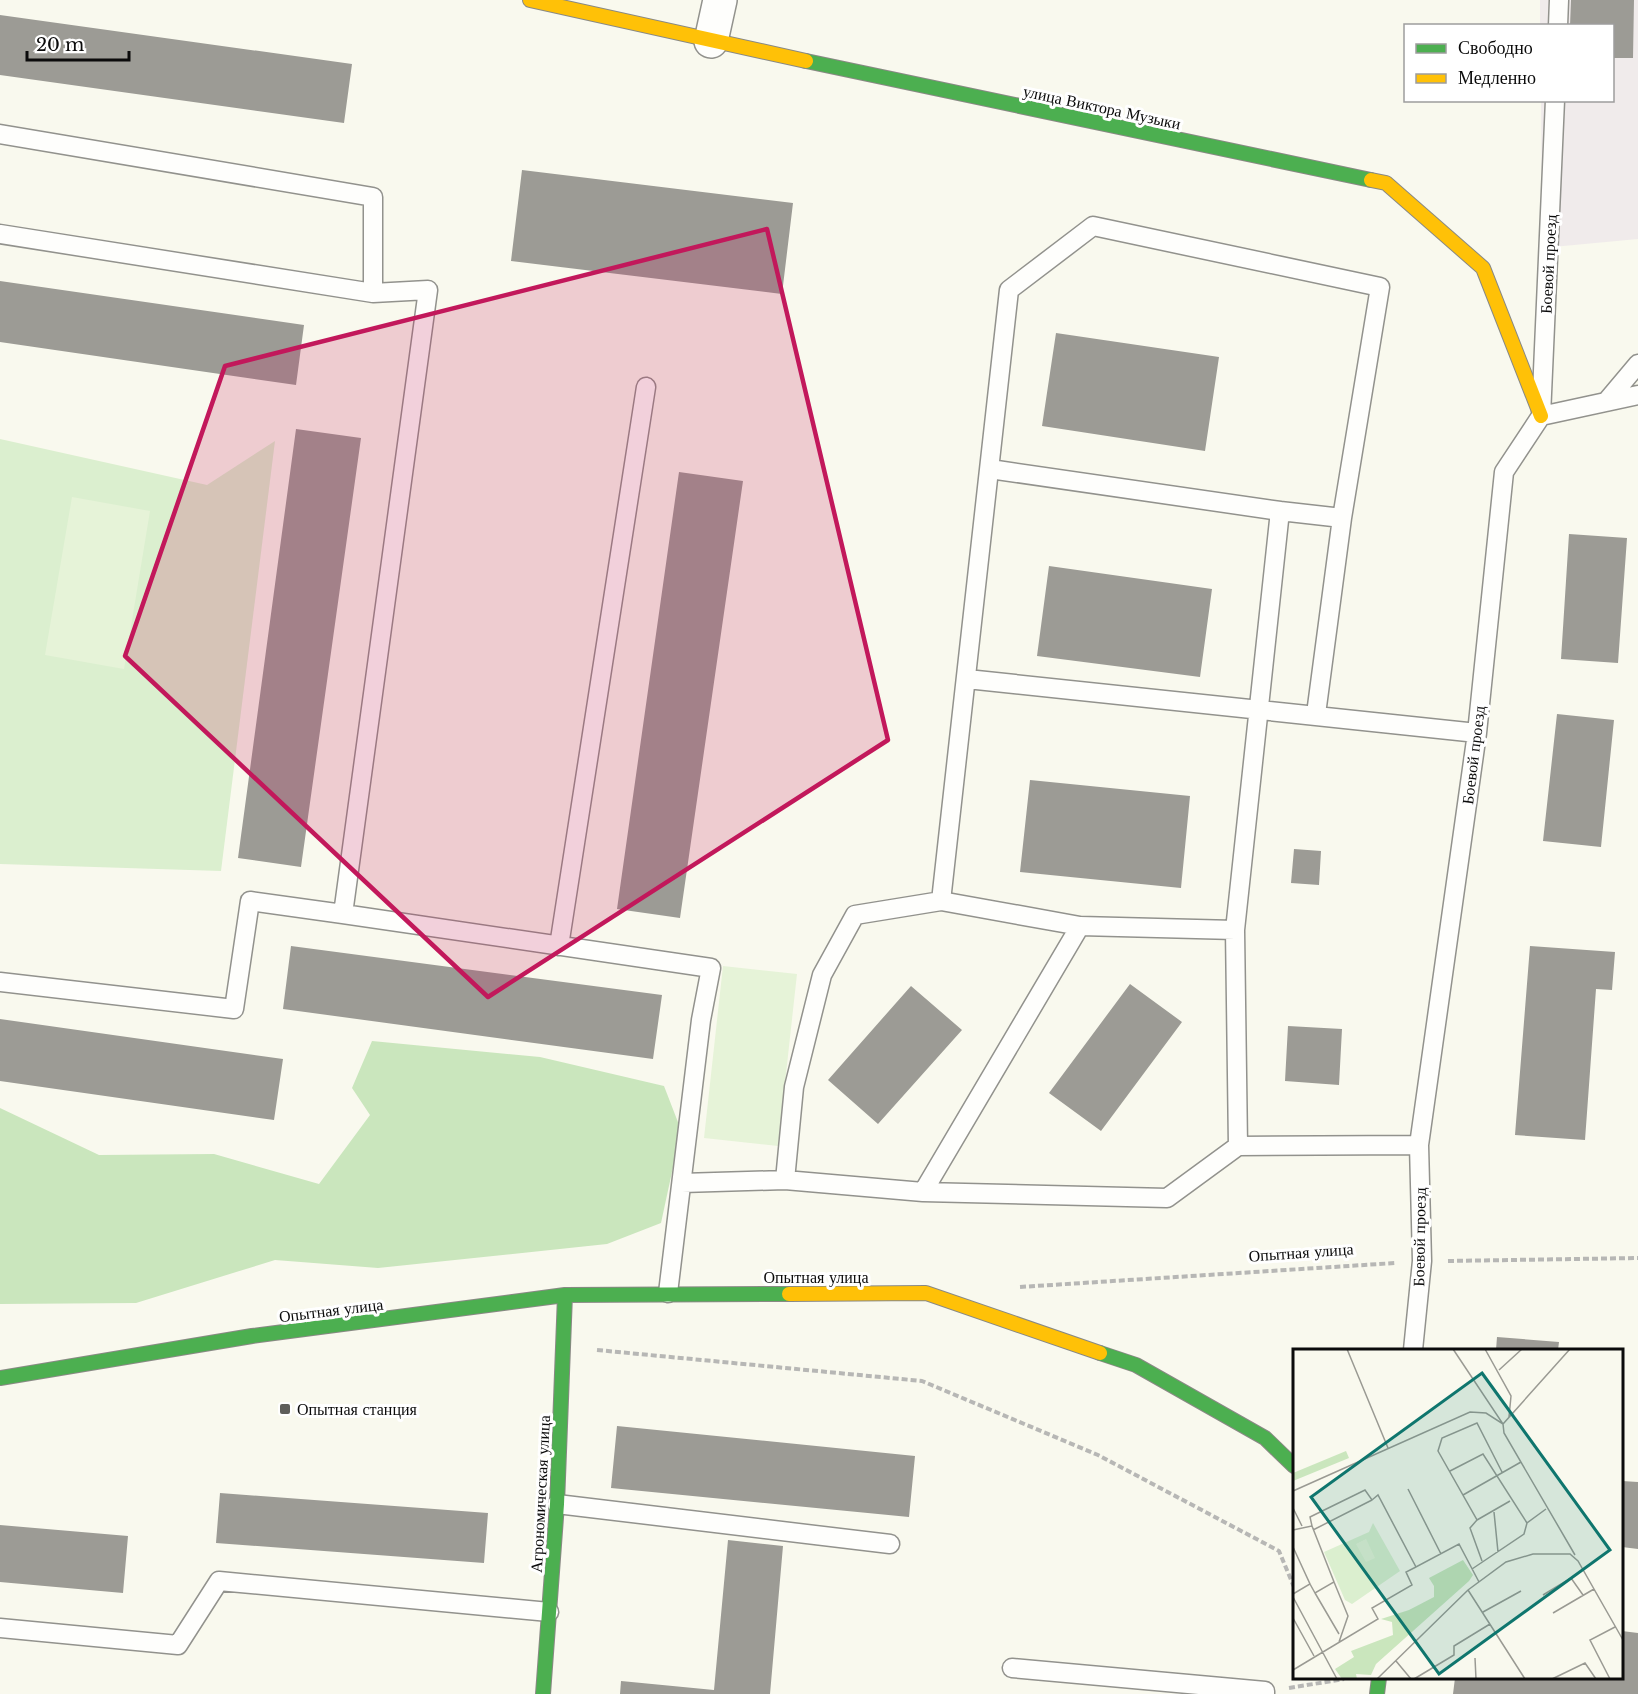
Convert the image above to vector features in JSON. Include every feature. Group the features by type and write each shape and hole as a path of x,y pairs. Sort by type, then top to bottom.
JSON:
{"street":[{"name":"улица Виктора Музыки","path":"530,0 711,41 1386,183 1483,268 1541,416"},
{"path":"711,41 720,0"},
{"name":"Опытная улица","path":"0,1378 252,1336 304,1332 565,1295 926,1293 1136,1365 1265,1438 1293,1465"},
{"name":"Агрономическая улица","path":"543,1694 557,1504 565,1295"},
{"path":"1377,1694 1379,1679"}],"lane":[{"path":"1558,24 1559,0"},
{"name":"Боевой проезд","path":"1413,1349 1422,1261 1419,1145 1477,733 1504,472 1541,416 1555,102"},
{"path":"0,134 373,197 372,293"},
{"path":"941,901 1009,290 1093,225 1380,287 1341,518 1316,714"},
{"path":"0,234 372,293 428,290 343,914"},
{"path":"1606,402 1638,364"},
{"path":"559,946 646,387"},
{"path":"1541,416 1638,395"},
{"path":"990,469 1341,518"},
{"path":"1238,1146 1235,930 1280,511"},
{"path":"967,679 1316,714 1477,733"},
{"path":"0,982 234,1009 250,901 711,968 701,1020 668,1293"},
{"path":"785,1180 794,1087 822,975 855,915 941,901 1080,926 1235,930"},
{"path":"923,1192 1080,926"},
{"path":"682,1183 785,1180 923,1192 1167,1198 1238,1146 1419,1145"},
{"path":"557,1504 890,1544"},
{"path":"0,1628 178,1645 219,1581 549,1612"},
{"path":"1012,1668 1265,1693"}],"path":[{"name":"Опытная улица","path":"1009,1288 1422,1261 1638,1258"},
{"path":"563,1347 922,1380 1098,1455 1280,1551 1293,1584"},
{"path":"1265,1693 1332,1679"}],"highlighted area":[{"path":"767,229 888,740 488,997 125,656 225,366"}],"shaded area":[{"path":"1540,0 1638,0 1638,239 1542,248 1541,102 1614,102 1614,24 1540,24"}],"green space":[{"path":"0,439 207,485 275,441 221,871 0,864"},
{"path":"72,497 150,511 124,669 45,655"},
{"path":"723,966 797,974 778,1146 704,1138"},
{"path":"372,1041 540,1057 664,1086 681,1130 661,1223 607,1244 378,1268 275,1260 136,1303 0,1304 0,1108 99,1155 214,1154 319,1184 370,1115 352,1088"}],"building":[{"path":"1571,0 1634,0 1633,58 1614,58 1614,24 1570,24"},
{"path":"0,15 352,64 344,123 0,75"},
{"path":"522,170 793,203 782,294 511,261"},
{"path":"0,281 304,325 296,385 0,342"},
{"path":"1056,333 1219,357 1205,451 1042,426"},
{"path":"296,429 361,438 301,867 238,858"},
{"path":"679,472 743,481 680,918 617,909"},
{"path":"1569,534 1627,538 1618,663 1561,659"},
{"path":"1049,566 1212,589 1200,677 1037,656"},
{"path":"1557,714 1614,720 1601,847 1543,841"},
{"path":"1030,780 1190,796 1181,888 1020,872"},
{"path":"1294,849 1321,851 1319,885 1291,883"},
{"path":"291,946 662,995 653,1059 283,1009"},
{"path":"1530,946 1615,952 1612,990 1596,989 1585,1140 1515,1135"},
{"path":"1130,984 1182,1022 1101,1131 1049,1093"},
{"path":"911,986 962,1030 878,1124 828,1080"},
{"path":"0,1019 283,1059 274,1120 0,1081"},
{"path":"1288,1026 1342,1029 1339,1085 1285,1081"},
{"path":"1497,1337 1559,1342 1558,1349 1496,1349"},
{"path":"617,1426 915,1456 909,1517 611,1488"},
{"path":"1623,1481 1638,1482 1638,1549 1623,1547"},
{"path":"220,1493 488,1513 484,1563 216,1543"},
{"path":"0,1525 128,1536 123,1593 0,1582"},
{"path":"728,1540 783,1546 770,1694 620,1694 621,1681 714,1690"},
{"path":"1623,1631 1638,1633 1638,1694 1453,1694 1455,1679 1623,1679"}],"traffic: fast":[{"path":"806,61 1371,180"},
{"path":"0,1378 252,1336 565,1295 789,1294"},
{"path":"543,1694 557,1504 565,1295"},
{"path":"1100,1353 1136,1365 1265,1438 1293,1465"},
{"path":"1377,1694 1379,1679"}],"traffic: slow":[{"path":"530,0 806,61"},
{"path":"1371,180 1386,183 1483,268 1541,416"},
{"path":"789,1294 926,1293 1100,1353"}],"place":[{"name":"Опытная станция","path":"285,1409"}]}
